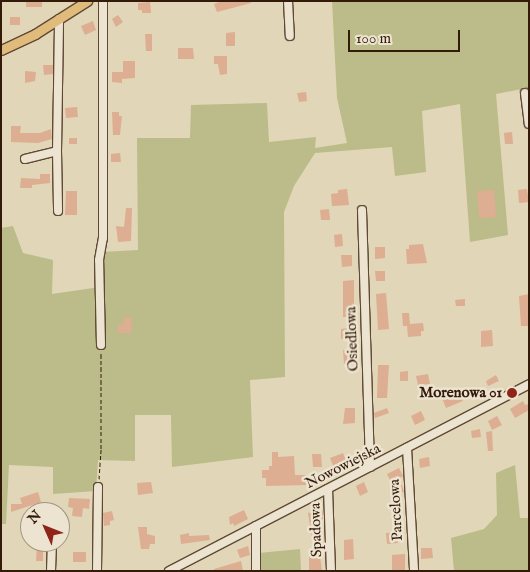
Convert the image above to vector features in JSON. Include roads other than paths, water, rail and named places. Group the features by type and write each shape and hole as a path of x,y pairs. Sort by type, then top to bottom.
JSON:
{"main road":[{"path":"1,50 35,34 87,1"}],"street":[{"path":"101,344 99,260 103,231 103,1"},
{"path":"288,1 290,36"},
{"path":"58,211 59,19"},
{"path":"525,93 529,124"},
{"path":"24,160 58,151"},
{"name":"Osiedlowa","path":"362,210 370,467"},
{"name":"Nowowiejska","path":"169,571 529,384"},
{"name":"Parcelowa","path":"406,448 414,571"},
{"path":"97,571 98,487"},
{"name":"Spadowa","path":"328,489 331,571"},
{"path":"256,526 256,571"},
{"path":"51,571 52,552"}],"place":[{"name":"Morenowa 01","path":"512,393"}]}
